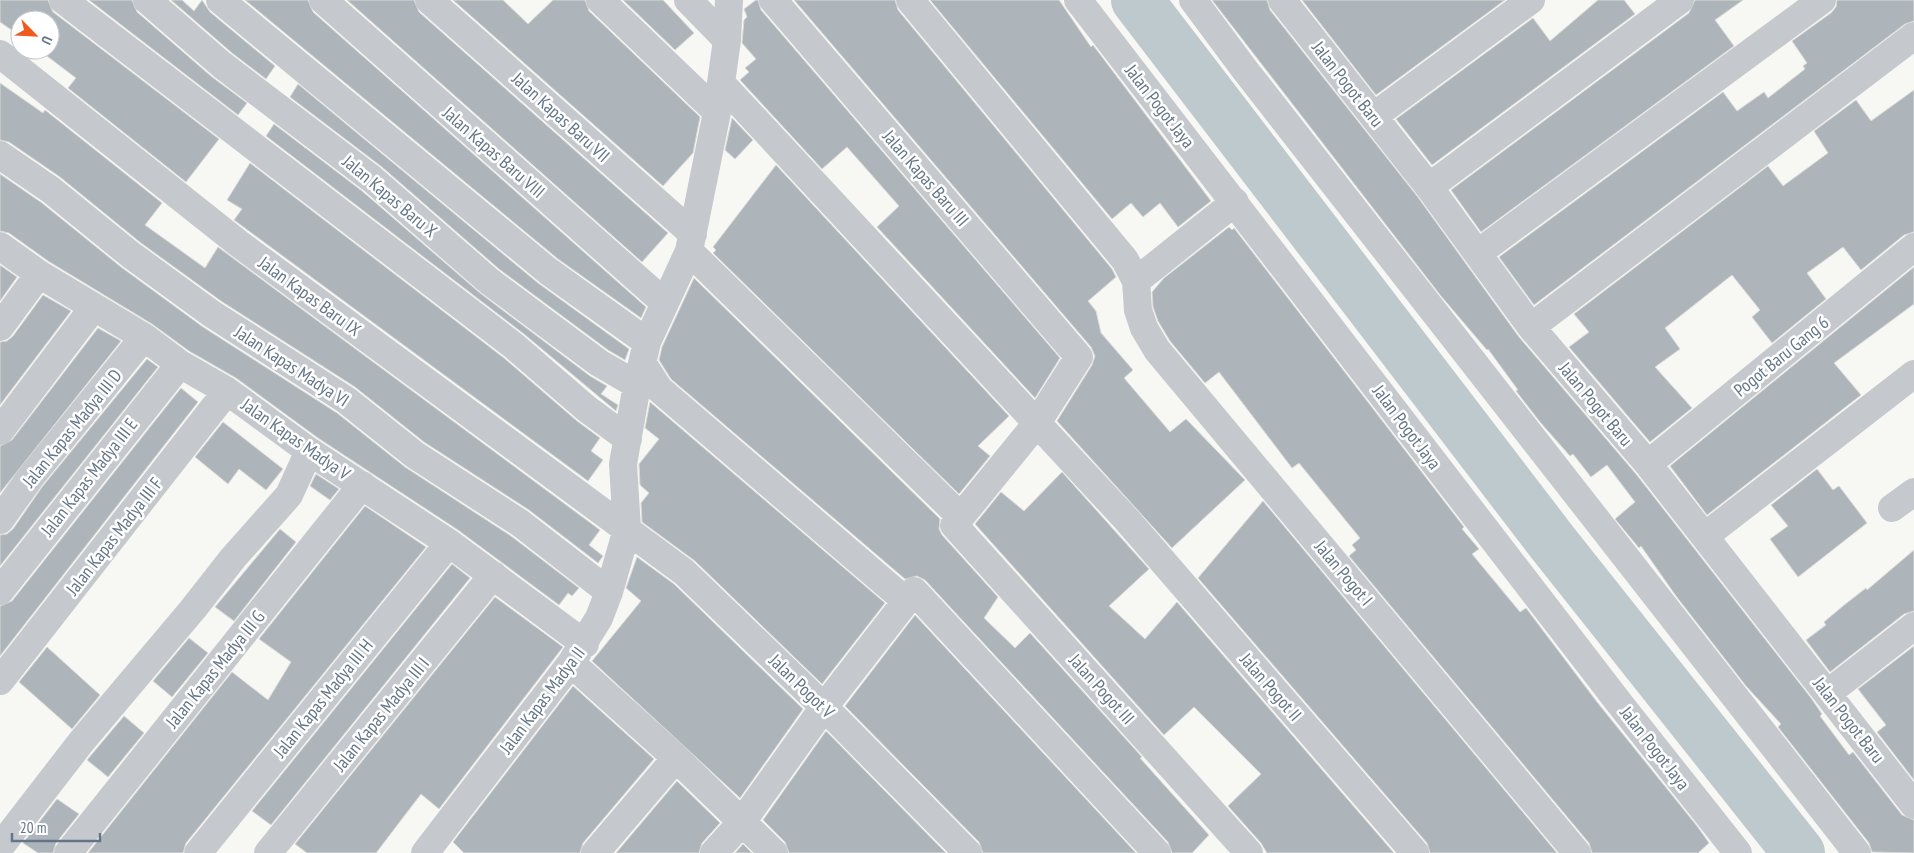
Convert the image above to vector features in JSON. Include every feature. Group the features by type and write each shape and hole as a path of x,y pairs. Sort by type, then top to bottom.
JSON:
{"street":[{"path":"63,0 514,346 587,409 628,439"},
{"name":"Jalan Kapas Baru X","path":"147,0 222,64 372,179 489,281 599,362 642,364"},
{"path":"220,0 548,271 642,364 659,389 906,601"},
{"name":"Jalan Kapas Baru VIII","path":"323,0 665,303"},
{"name":"Jalan Kapas Baru VII","path":"429,0 691,243 958,521"},
{"path":"600,0 717,112"},
{"path":"688,0 727,40"},
{"path":"628,530 623,464 642,364 665,303 691,243 717,112 727,40 729,0"},
{"name":"Jalan Kapas Baru III","path":"772,0 1079,357 1037,423"},
{"path":"910,0 1125,260 1136,281 1235,202"},
{"name":"Jalan Pogot Jaya","path":"1078,0 1614,696 1738,853"},
{"path":"1193,0 1257,86 1857,853"},
{"name":"Jalan Pogot Baru","path":"1282,0 1429,187 1531,327 1648,464 1828,693 1910,792"},
{"path":"1374,116 1531,0"},
{"path":"1429,187 1680,0"},
{"path":"1478,253 1822,0"},
{"path":"1531,327 1914,36"},
{"name":"Jalan Kapas Baru IX","path":"0,54 238,243 628,530"},
{"name":"Jalan Pogot II","path":"721,83 1127,520 1416,853"},
{"name":"Jalan Kapas Madya VI","path":"0,154 51,190 131,255 212,314 346,400 415,455 520,523 609,592"},
{"name":"Jalan Kapas Madya V","path":"0,246 39,274 144,337 180,364 227,391 309,451 362,484 493,575 578,654 676,758 774,853"},
{"name":"Pogot Baru Gang 6","path":"1648,464 1914,247"},
{"path":"0,327 39,274"},
{"name":"Jalan Pogot I","path":"1136,281 1138,310 1144,328 1157,350 1577,853"},
{"path":"0,432 93,308"},
{"name":"Jalan Kapas Madya III D","path":"0,520 30,478 144,337"},
{"name":"Jalan Kapas Madya III E","path":"0,591 180,364"},
{"path":"1704,536 1914,374"},
{"name":"Jalan Kapas Madya III F","path":"0,681 227,391"},
{"path":"958,521 1037,423"},
{"path":"0,847 81,742 193,609 233,558 289,495 309,451"},
{"name":"Jalan Kapas Madya III G","path":"68,853 362,484"},
{"path":"1892,508 1914,492"},
{"name":"Jalan Pogot III","path":"958,521 1249,853"},
{"name":"Jalan Kapas Madya II","path":"425,853 578,654 599,618 628,530"},
{"name":"Jalan Pogot V","path":"628,530 684,572 824,707 968,853"},
{"name":"Jalan Kapas Madya III H","path":"198,853 448,542"},
{"name":"Jalan Kapas Madya III I","path":"268,853 493,575"},
{"path":"714,853 742,822 824,707 914,591 1157,853"},
{"path":"1828,693 1914,626"},
{"path":"595,853 676,758"}],"building":[{"path":"0,0 48,0 52,10 10,10 10,29 0,22"},
{"path":"89,0 132,0 137,12 212,77 247,103 238,115"},
{"path":"171,0 182,0 194,11 202,0 210,12 275,66 266,79 232,53"},
{"path":"245,0 308,0 313,12 646,307 641,318 558,259"},
{"path":"347,0 414,0 419,12 668,233 642,262"},
{"path":"453,0 503,0 528,24 553,0 585,0 589,11 700,117 693,153 663,186"},
{"path":"623,0 663,0 694,33 675,50"},
{"path":"758,0 761,10 1060,358 1035,398 877,227 899,206 847,147 822,169 740,80 749,72 745,68 756,59 742,43 744,20 747,17 744,9"},
{"path":"794,0 895,0 898,10 1112,269 1116,277 1088,301 1096,311 1101,333 1133,370 1124,378 1170,432 1186,419 1245,480 1172,548 1057,421 1092,365 1095,356 1091,347"},
{"path":"930,0 1059,0 1091,47 1093,45 1211,201 1178,227 1160,203 1143,217 1131,203 1112,219"},
{"path":"1212,0 1267,0 1270,10 1417,196 1519,337 1636,474 1811,698 1822,714 1820,716 1849,755 1853,752 1902,815 1914,820 1914,853 1872,852 1869,843 1778,727 1781,724 1746,686 1676,596 1641,546 1639,548 1615,519 1635,502 1607,465 1591,477 1573,454 1570,456 1540,422 1516,391 1518,390 1488,349 1441,296"},
{"path":"1302,0 1505,0 1376,95"},
{"path":"1598,0 1624,0 1635,14 1432,165 1396,119 1533,18 1550,41"},
{"path":"1695,0 1743,0 1715,20 1734,46 1481,232 1451,190 1689,13"},
{"path":"1837,0 1914,0 1914,21 1905,24 1534,305 1499,257 1723,92 1737,111 1764,92 1768,98 1805,69 1803,66 1807,63 1792,41 1831,13 1836,7"},
{"path":"60,17 219,139 186,182 68,88 76,78 52,60 60,60"},
{"path":"0,83 43,113 45,110 162,203 145,225 205,268 218,247 600,530 589,545 603,556 598,563 529,510 424,442 355,387 221,301 141,243 60,177 9,142 0,140"},
{"path":"298,84 538,283 629,349 625,360 608,350 499,269 382,167 290,97"},
{"path":"1914,90 1914,232 1904,235 1861,270 1843,247 1807,273 1826,299 1772,343 1752,317 1760,310 1732,275 1665,328 1680,349 1655,367 1692,408 1650,442 1569,347 1589,332 1574,314 1768,166 1783,186 1828,153 1814,131 1856,100 1871,121"},
{"path":"732,118 753,140 735,159 725,150"},
{"path":"274,124 362,191 480,293 590,376 607,386 601,394 618,405 616,411 524,334 266,136"},
{"path":"250,163 504,358 577,421 600,438 591,451 603,460 588,481 234,220 242,209 227,200"},
{"path":"776,165 1009,416 978,446 990,456 959,494 713,253 716,250 713,247"},
{"path":"0,174 42,203 121,267 203,327 337,413 405,467 511,536 579,588 572,596 568,593 559,605 458,530 318,438 236,378 189,351 152,324 48,261 9,233 0,231"},
{"path":"1229,227 1232,230 1234,228 1464,527 1462,529 1479,549 1472,554 1520,612 1526,608 1597,702 1697,826 1709,843 1698,853 1592,853 1589,843 1349,556 1356,550 1352,545 1360,538 1299,463 1292,468 1219,372 1205,383 1170,341 1158,321 1153,307 1152,292 1164,278"},
{"path":"0,265 17,277 0,301"},
{"path":"1914,267 1914,304 1834,363 1861,395 1707,515 1670,466"},
{"path":"694,278 940,519 939,529 942,535 998,597 984,618 1015,648 1030,633 1142,757 1140,758 1209,835 1192,853 1172,853 1168,842 925,580 917,576 905,579 671,379 659,360 662,347"},
{"path":"43,295 71,311 0,405 0,342 7,341 13,336"},
{"path":"98,328 121,341 0,493 0,446 12,440"},
{"path":"147,359 158,367 0,566 0,535 7,534 13,529 42,487"},
{"path":"181,388 198,402 0,656 0,606 12,601"},
{"path":"650,402 885,603 822,684 695,561 642,522 641,503 649,493 640,485 639,464 659,439 645,428"},
{"path":"223,422 283,469 266,490 239,469 228,484 195,457"},
{"path":"1817,469 1833,490 1839,486 1867,523 1798,577 1770,539 1788,526 1771,505"},
{"path":"1062,472 1149,569 1109,606 1145,639 1177,602 1394,853 1267,853 1261,843 1228,806 1261,774 1194,707 1164,735 975,524 1001,492 1024,511"},
{"path":"316,474 339,489 330,500 310,486"},
{"path":"1263,501 1557,853 1430,853 1427,843 1198,578"},
{"path":"365,506 426,547 186,843 183,853 88,853 232,672 268,700 291,662 259,639"},
{"path":"280,529 296,542 234,621 215,607"},
{"path":"1914,550 1914,611 1904,614 1830,672 1806,640 1826,625 1824,622 1843,606 1866,588 1867,590"},
{"path":"637,557 674,584 803,709 740,798 592,661 641,601 626,588"},
{"path":"452,564 470,578 271,825 252,811"},
{"path":"495,597 563,647 439,809 421,794 376,853 307,853 295,844"},
{"path":"915,615 1136,853 983,853 979,842 845,706"},
{"path":"189,638 208,653 172,697 153,681"},
{"path":"1914,646 1914,780 1877,732 1886,725 1858,689"},
{"path":"47,647 100,695 72,729 19,682"},
{"path":"573,686 654,759 583,843 580,853 464,853 453,842"},
{"path":"124,716 144,733 108,777 87,760"},
{"path":"826,731 946,853 789,853 785,842 763,820"},
{"path":"677,781 720,823 702,843 699,853 616,853"},
{"path":"57,799 79,814 56,843 53,853 38,853 23,843"},
{"path":"743,844 752,853 735,853"}],"waterway":[{"path":"1137,0 1552,542 1799,853"}]}
